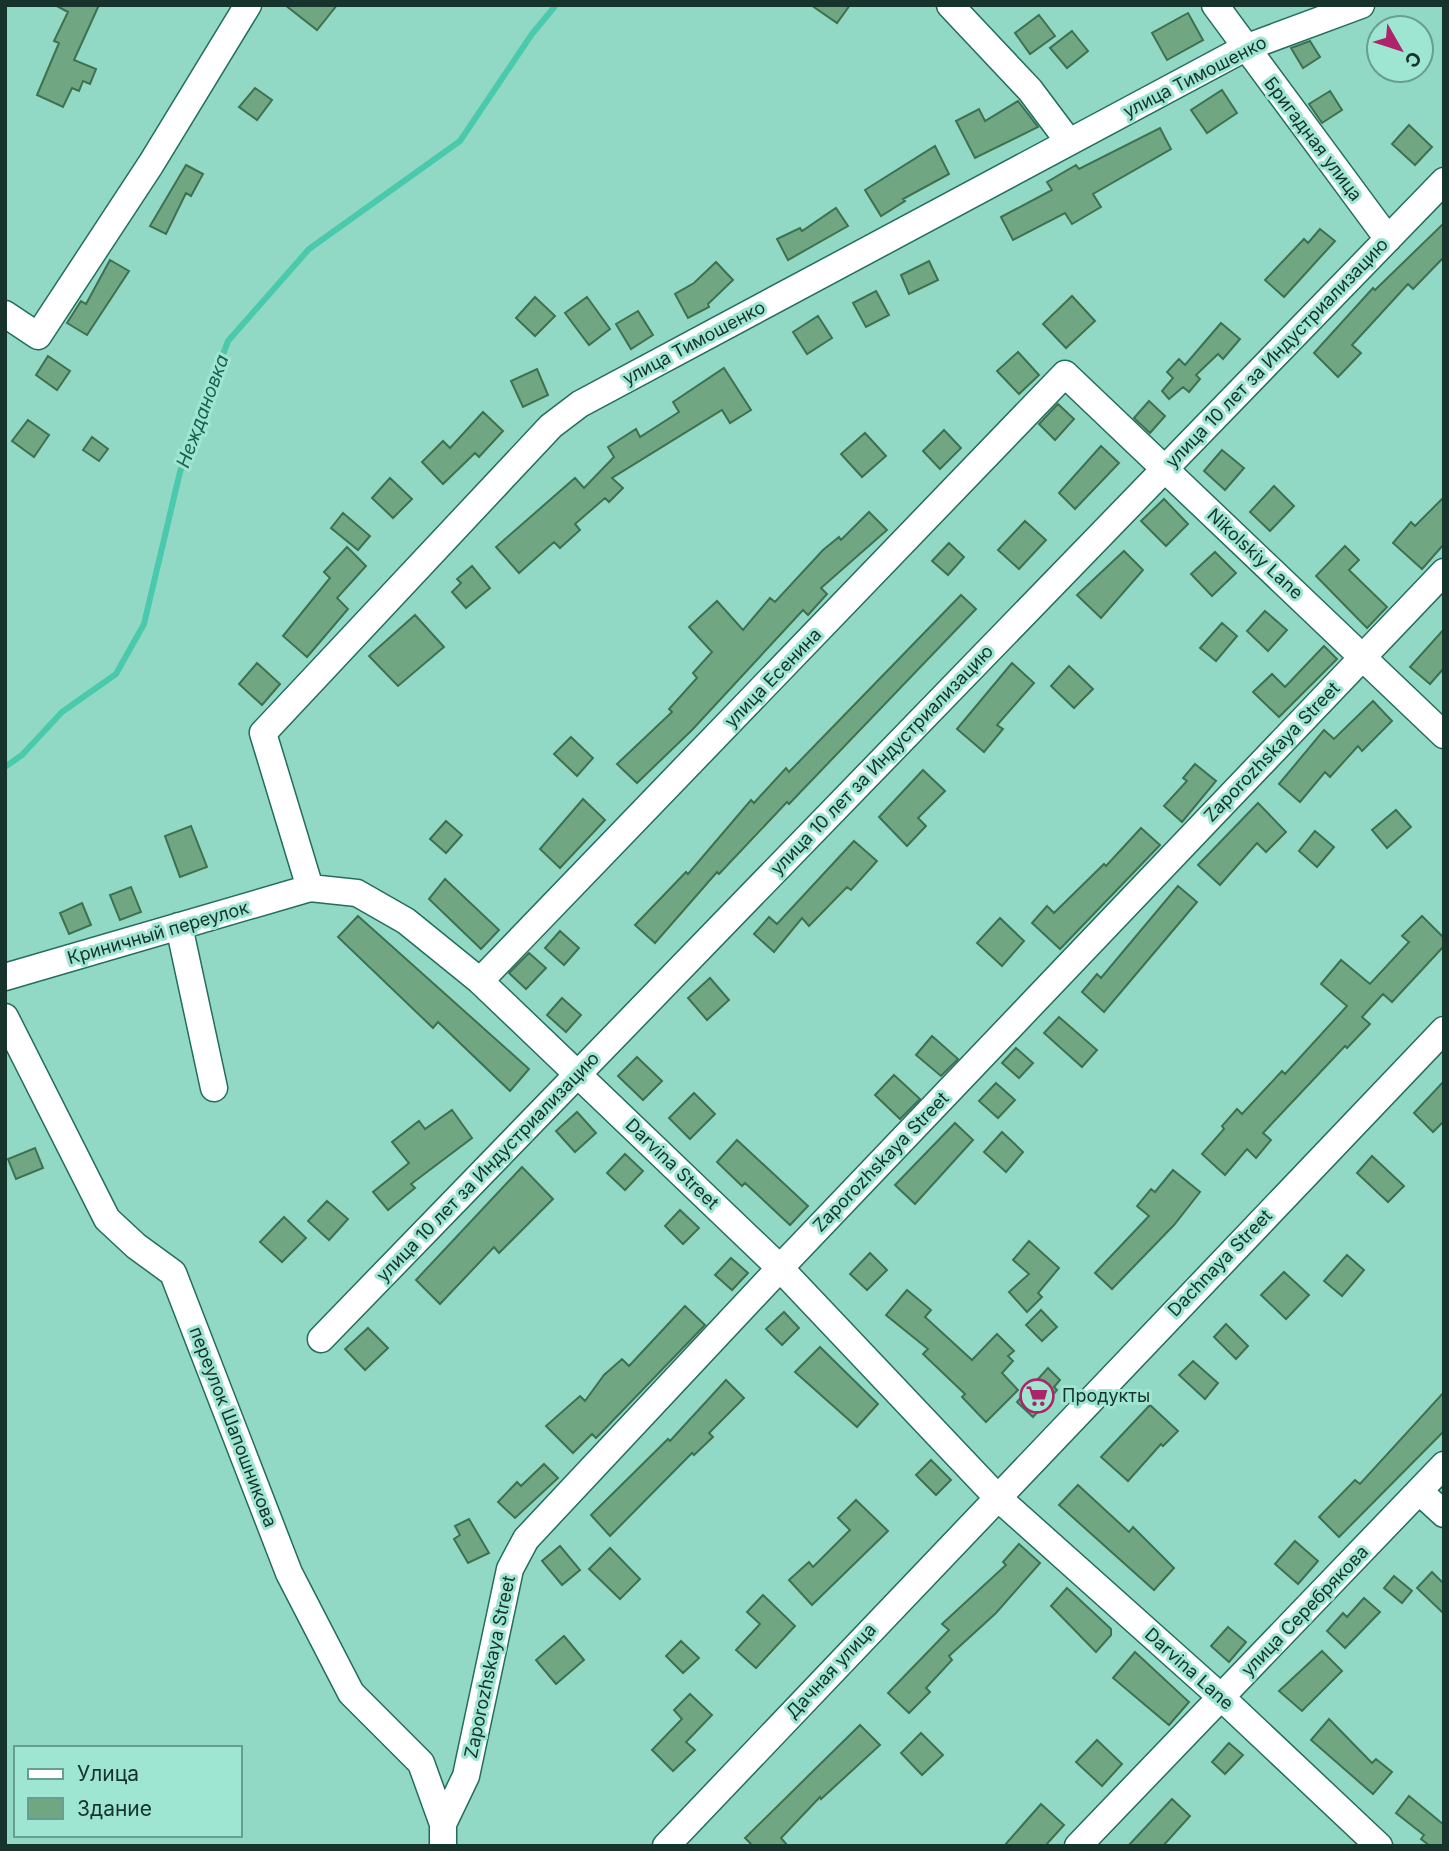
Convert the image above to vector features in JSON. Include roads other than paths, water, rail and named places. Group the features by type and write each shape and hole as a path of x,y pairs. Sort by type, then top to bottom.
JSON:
{"street":[{"path":"5,314 38,337 151,163 248,5"},
{"path":"950,5 1030,90 1069,142"},
{"name":"Бригадная улица","path":"1215,5 1388,239"},
{"name":"улица Тимошенко","path":"310,888 263,733 551,426 580,404 1245,48 1361,5"},
{"name":"улица 10 лет за Индустриализацию","path":"321,1339 1444,181"},
{"name":"Nikolskiy Lane","path":"1065,374 1444,734"},
{"name":"улица Есенина","path":"480,981 1065,374"},
{"name":"Zaporozhskaya Street","path":"443,1835 466,1776 510,1569 526,1539 780,1268 1444,572"},
{"name":"Криничный переулок","path":"5,977 310,888"},
{"name":"Darvina Street","path":"310,888 357,893 406,921 480,981 780,1268 996,1496"},
{"path":"179,926 214,1088"},
{"name":"переулок Шапошникова","path":"5,1017 107,1219 136,1246 173,1273 289,1573 351,1693 421,1763 443,1835"},
{"name":"Dachnaya Street","path":"996,1496 1444,1030"},
{"name":"улица Серебрякова","path":"1078,1846 1444,1465"},
{"path":"1419,1491 1444,1514"},
{"name":"Darvina Lane","path":"996,1496 1222,1698 1379,1846"},
{"name":"Дачная улица","path":"666,1846 996,1496"}],"waterway":[{"name":"Неждановка","path":"5,767 22,755 62,712 116,674 144,624 180,472 228,341 309,249 460,141 532,34 556,5"}],"place":[{"name":"Продукты","path":"1037,1396"}]}
